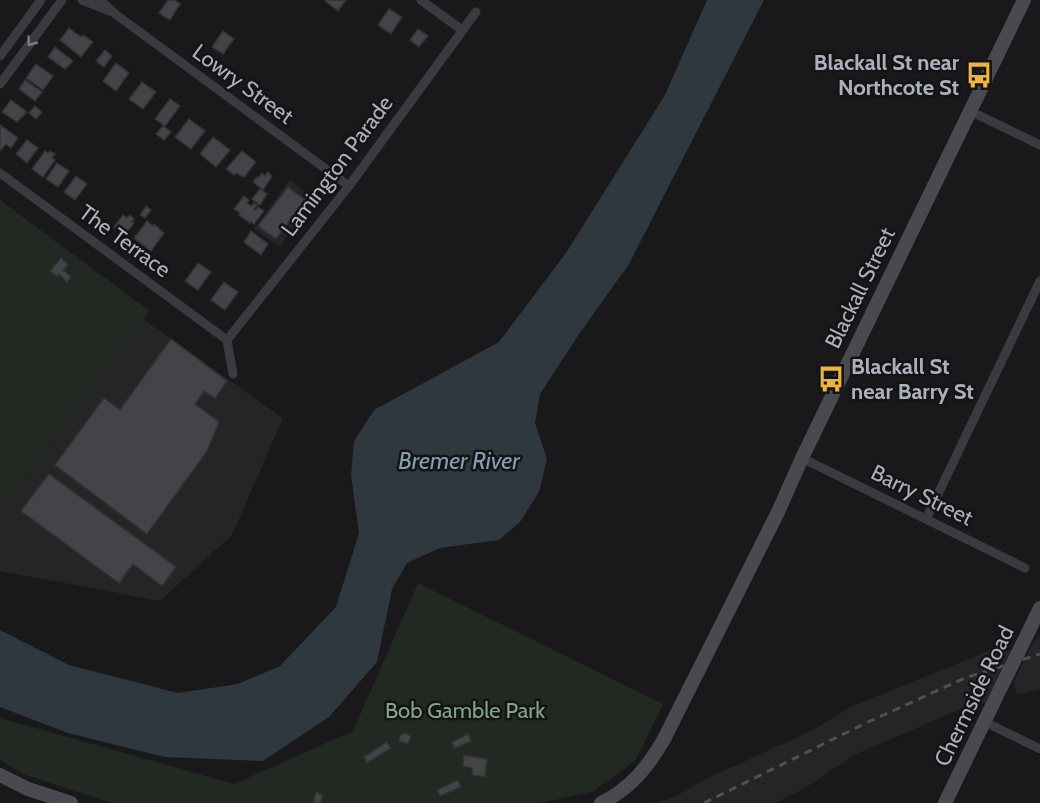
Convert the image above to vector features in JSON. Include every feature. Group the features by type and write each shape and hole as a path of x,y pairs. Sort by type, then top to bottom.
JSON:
{"street":[{"path":"0,56 41,0"},
{"path":"0,84 62,0"},
{"name":"Lowry Street","path":"82,0 114,13"},
{"name":"Lowry Street","path":"100,0 114,13 349,186"},
{"path":"421,0 462,30"},
{"name":"Blackall Street","path":"601,803 630,785 655,755 740,590 1024,0"},
{"path":"33,12 46,22"},
{"name":"Lamington Parade","path":"227,340 349,186 476,12"},
{"path":"970,111 1040,145"},
{"name":"The Terrace","path":"0,173 227,340"},
{"path":"926,519 1040,281"},
{"path":"227,340 233,374"},
{"name":"Barry Street","path":"802,458 1025,568"},
{"name":"Chermside Road","path":"945,803 1040,608"},
{"path":"984,722 1040,749"},
{"path":"0,776 28,789 71,803"}],"shaded area":[{"path":"290,180 315,199 279,247 254,229"},
{"path":"143,319 283,418 232,535 160,601 0,571 0,513"},
{"path":"1040,635 1040,690 1017,695 1014,682 1033,643"},
{"path":"996,648 1003,652 1012,649 985,703 961,709 854,755 802,790 775,803 653,803 674,797 708,778 813,730 854,705"}],"green space":[{"path":"0,200 149,311 0,513"},
{"name":"Bob Gamble Park","path":"418,583 663,704 635,761 592,792 540,803 112,803 23,774 0,760 0,718 234,784 353,731"}],"water":[{"name":"Bremer River","path":"707,0 764,0 629,264 540,394 535,423 547,459 539,492 520,522 499,540 440,548 407,563 392,589 377,662 329,717 263,761 165,757 68,733 0,707 0,630 69,665 178,693 238,684 280,666 336,607 359,533 351,475 354,441 374,410 499,342 566,253 665,95"}],"building":[{"path":"168,0 174,0 180,4 170,20 159,13"},
{"path":"326,0 346,0 338,11"},
{"path":"389,9 402,17 391,34 378,25"},
{"path":"69,28 93,42 81,57 60,40"},
{"path":"418,29 428,36 419,47 410,40"},
{"path":"223,31 234,39 223,54 212,47"},
{"path":"55,47 73,61 65,69 48,57"},
{"path":"105,50 112,56 104,67 96,61"},
{"path":"116,63 129,73 116,91 103,81"},
{"path":"36,64 53,76 43,90 26,78"},
{"path":"25,80 42,92 35,101 19,89"},
{"path":"142,82 156,92 143,109 129,99"},
{"path":"170,99 180,106 165,126 155,119"},
{"path":"11,100 27,112 17,122 2,112"},
{"path":"35,106 42,112 36,119 29,113"},
{"path":"189,119 205,131 191,149 175,137"},
{"path":"0,125 18,138 11,148 6,144 0,151"},
{"path":"163,126 171,132 164,140 156,134"},
{"path":"213,137 230,150 216,167 200,154"},
{"path":"27,140 38,148 27,163 16,154"},
{"path":"45,151 55,154 52,158 55,160 43,177 32,169"},
{"path":"242,151 256,162 244,177 236,173 234,175 226,169"},
{"path":"57,163 69,171 58,187 46,179"},
{"path":"268,172 272,176 263,190 253,182 262,173 265,176"},
{"path":"76,176 87,184 75,200 64,192"},
{"path":"288,187 305,200 276,239 258,226"},
{"path":"260,189 267,194 260,205 252,199"},
{"path":"244,196 249,200 247,203 251,206 254,203 257,205 254,209 258,207 264,211 254,224 234,209"},
{"path":"146,206 151,210 145,218 140,215"},
{"path":"123,215 127,218 130,215 134,219 132,222 134,223 126,233 123,231 121,233 114,227"},
{"path":"147,221 164,233 151,251 134,238"},
{"path":"251,231 268,244 261,255 244,242"},
{"path":"61,258 68,265 63,270 71,277 67,282 59,274 57,276 50,271"},
{"path":"198,263 211,272 198,290 185,281"},
{"path":"224,282 238,292 225,310 211,300"},
{"path":"171,339 227,381 215,398 204,391 195,404 219,422 207,451 147,534 55,465 104,398 120,410"},
{"path":"49,474 176,567 162,586 133,564 119,583 21,511"},
{"path":"406,733 411,737 408,744 399,741 400,735"},
{"path":"468,734 471,741 455,748 452,742"},
{"path":"387,742 391,748 367,763 364,757"},
{"path":"464,755 487,759 485,777 473,775 472,768 463,766"},
{"path":"458,780 461,787 440,796 437,790"},
{"path":"316,792 323,795 320,803 313,803"}],"railway":[{"path":"704,803 866,723 965,678 1040,654"}],"place":[{"name":"Blackall St near Northcote St","path":"979,75"},
{"name":"Blackall St near Barry St","path":"831,379"}]}
